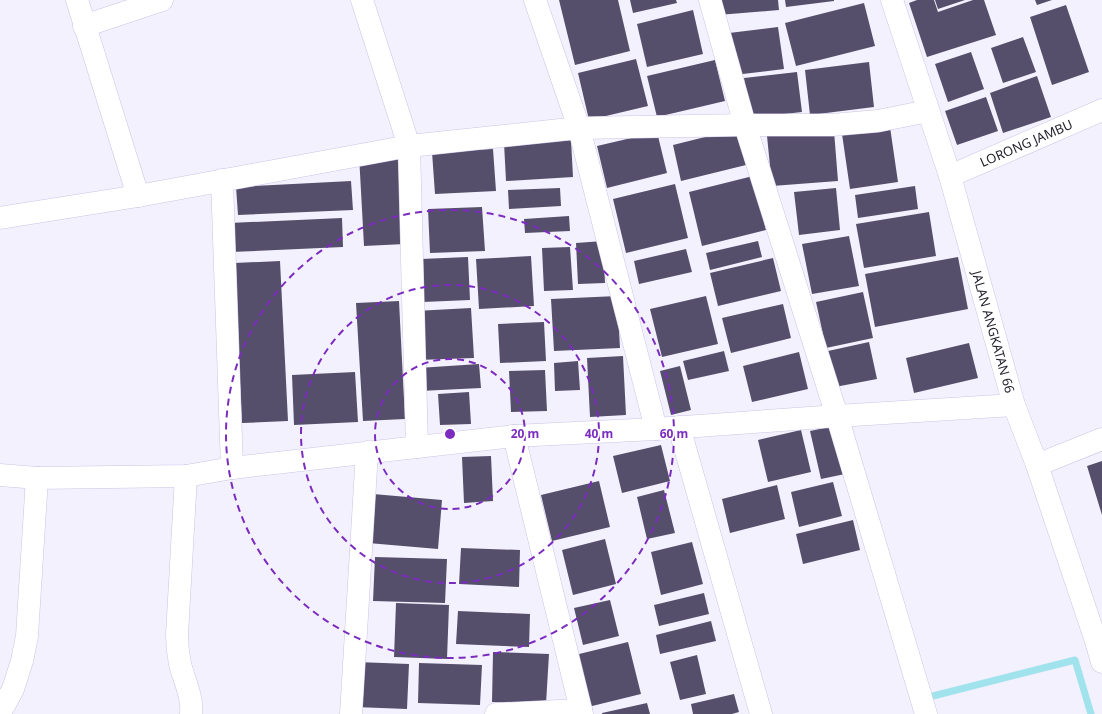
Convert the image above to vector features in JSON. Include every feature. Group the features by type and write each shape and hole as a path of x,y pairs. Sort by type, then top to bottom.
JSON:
{"street":[{"path":"77,0 138,196"},
{"path":"84,26 162,0"},
{"path":"362,0 409,146 417,447"},
{"path":"535,0 579,128 656,429"},
{"path":"710,0 744,125 837,416 923,704"},
{"name":"JALAN ANGKATAN 66","path":"892,0 950,176 1014,405 1037,465 1100,650"},
{"name":"LORONG JAMBU","path":"950,176 1102,110"},
{"path":"0,218 138,196 409,146 579,128 832,125 878,121 928,111"},
{"path":"222,180 232,468"},
{"path":"0,475 37,478 186,476 232,468 514,436 656,429 1014,405"},
{"path":"679,427 761,714"},
{"path":"496,714 581,712 514,436"},
{"path":"1037,465 1102,439"},
{"path":"352,713 367,452"},
{"path":"186,476 177,635 180,664 190,696 191,714"},
{"path":"0,713 13,689 28,636 37,478"}],"building":[{"path":"559,0 618,0 630,51 575,65"},
{"path":"630,0 676,0 677,3 633,13"},
{"path":"717,0 778,0 779,10 718,15"},
{"path":"785,0 834,0 834,1 786,7"},
{"path":"917,0 934,0 938,12 973,0 984,0 996,35 927,57 909,3"},
{"path":"935,0 965,0 938,9"},
{"path":"1035,0 1052,0 1037,5"},
{"path":"864,3 875,46 796,66 785,23"},
{"path":"1066,5 1089,72 1052,85 1030,17"},
{"path":"693,10 703,54 647,67 637,24"},
{"path":"778,27 784,69 734,75 729,33"},
{"path":"1023,37 1036,72 1003,83 991,48"},
{"path":"971,52 984,89 948,102 935,64"},
{"path":"636,59 648,106 589,120 578,73"},
{"path":"715,60 725,101 657,117 647,76"},
{"path":"869,62 874,107 810,115 805,70"},
{"path":"797,72 802,112 749,118 744,78"},
{"path":"1037,76 1051,117 1003,133 990,93"},
{"path":"986,97 998,131 957,145 945,111"},
{"path":"890,127 898,182 850,189 842,134"},
{"path":"737,129 746,165 681,181 673,145"},
{"path":"834,131 838,181 772,186 767,136"},
{"path":"657,132 667,173 607,188 597,146"},
{"path":"571,140 573,177 506,181 504,143"},
{"path":"493,149 496,191 435,194 432,152"},
{"path":"400,153 405,244 364,246 359,155"},
{"path":"753,176 766,230 702,246 689,192"},
{"path":"351,181 353,210 238,215 236,187"},
{"path":"675,184 688,238 626,253 613,199"},
{"path":"915,186 918,209 858,218 855,195"},
{"path":"560,188 561,206 509,209 508,190"},
{"path":"836,188 840,230 799,235 794,192"},
{"path":"482,207 485,251 430,253 428,209"},
{"path":"929,212 936,256 864,268 856,224"},
{"path":"569,216 570,231 525,233 524,219"},
{"path":"342,218 343,247 231,252 229,223"},
{"path":"849,236 859,286 812,294 802,244"},
{"path":"603,241 605,283 578,284 576,243"},
{"path":"758,241 762,257 710,270 706,253"},
{"path":"570,247 573,290 544,291 542,248"},
{"path":"686,249 692,272 639,284 634,261"},
{"path":"531,256 534,306 479,309 476,259"},
{"path":"468,257 470,300 423,302 421,259"},
{"path":"958,257 968,309 875,327 865,274"},
{"path":"773,258 781,291 718,306 710,273"},
{"path":"280,261 288,421 242,423 234,263"},
{"path":"863,292 873,338 826,348 816,302"},
{"path":"617,296 620,348 554,351 551,299"},
{"path":"706,296 718,344 662,357 650,309"},
{"path":"399,301 405,419 363,421 356,303"},
{"path":"783,304 791,338 731,353 722,318"},
{"path":"471,308 474,358 418,360 415,311"},
{"path":"544,322 546,361 500,363 498,324"},
{"path":"869,342 877,379 835,387 828,351"},
{"path":"969,343 978,378 914,393 906,358"},
{"path":"724,351 729,371 688,380 683,361"},
{"path":"799,352 808,389 752,402 743,366"},
{"path":"623,356 626,415 590,417 587,358"},
{"path":"578,361 580,390 555,391 554,363"},
{"path":"479,364 481,388 420,391 418,368"},
{"path":"680,366 691,410 671,415 660,371"},
{"path":"545,370 547,411 511,412 509,371"},
{"path":"355,372 358,422 294,425 292,375"},
{"path":"469,392 471,424 440,425 438,394"},
{"path":"834,426 845,474 821,479 810,431"},
{"path":"801,430 811,472 768,482 758,440"},
{"path":"661,445 670,481 622,493 613,456"},
{"path":"491,456 493,501 464,503 462,457"},
{"path":"1102,461 1102,515 1087,466"},
{"path":"599,481 610,527 552,541 541,495"},
{"path":"833,482 842,516 799,527 791,492"},
{"path":"777,485 785,519 730,533 722,499"},
{"path":"664,490 675,533 647,539 637,497"},
{"path":"373,494 442,500 438,549 368,543"},
{"path":"853,520 860,550 803,564 796,534"},
{"path":"605,539 616,584 573,595 562,550"},
{"path":"692,542 703,584 661,595 651,552"},
{"path":"461,548 520,550 519,587 459,584"},
{"path":"375,557 447,559 445,603 373,601"},
{"path":"704,593 709,614 659,626 654,605"},
{"path":"610,600 619,636 583,645 574,608"},
{"path":"396,603 449,605 447,659 394,657"},
{"path":"458,611 530,614 529,647 456,644"},
{"path":"711,621 716,641 660,654 656,635"},
{"path":"628,642 641,694 584,708 571,656"},
{"path":"493,652 549,654 546,704 492,702"},
{"path":"697,655 706,694 680,700 670,662"},
{"path":"357,662 409,664 407,709 355,707"},
{"path":"419,663 482,665 480,705 418,703"},
{"path":"734,694 739,712 732,714 693,714 691,704"},
{"path":"647,703 650,714 602,714 602,713"}],"waterway":[{"path":"933,696 1075,660 1091,714"}]}
